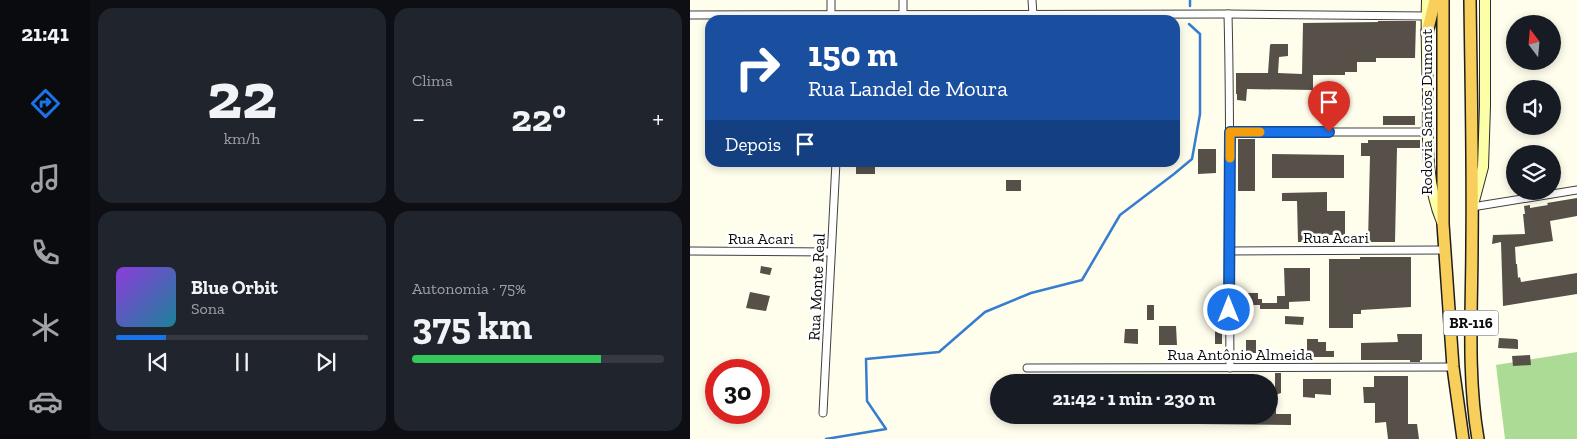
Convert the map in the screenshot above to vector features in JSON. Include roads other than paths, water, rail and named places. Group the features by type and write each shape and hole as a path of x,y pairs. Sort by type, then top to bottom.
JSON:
{"highway":[{"path":"1427,33 1435,0"},
{"name":"Rodovia Santos Dumont","path":"1442,224 1443,0"},
{"name":"BR-116","path":"1470,0 1472,372 1478,439"},
{"name":"BR-116","path":"1442,224 1452,367 1463,439"}],"main road":[{"name":"BR-116","path":"1427,0 1428,132 1432,191 1442,224"},
{"name":"BR-116","path":"1472,207 1483,168 1485,0"}],"street":[{"path":"831,0 835,15"},
{"path":"903,0 903,15 1228,14 1427,16"},
{"path":"1032,0 1033,15"},
{"path":"1228,14 1230,368"},
{"path":"690,15 705,15"},
{"path":"1230,132 1428,132"},
{"name":"Rua Monte Real","path":"824,413 836,167"},
{"path":"1472,207 1577,190"},
{"name":"Rua Acari","path":"1229,251 1444,250"},
{"name":"Rua Acari","path":"690,251 831,252"},
{"name":"Rua Antônio Almeida","path":"1027,368 1452,367"}],"waterway":[{"path":"1190,0 1190,6"},
{"path":"826,439 886,429 867,401 866,359 939,352 985,312 1031,293 1082,280 1120,215 1192,159 1200,114 1200,34 1189,24"}]}
